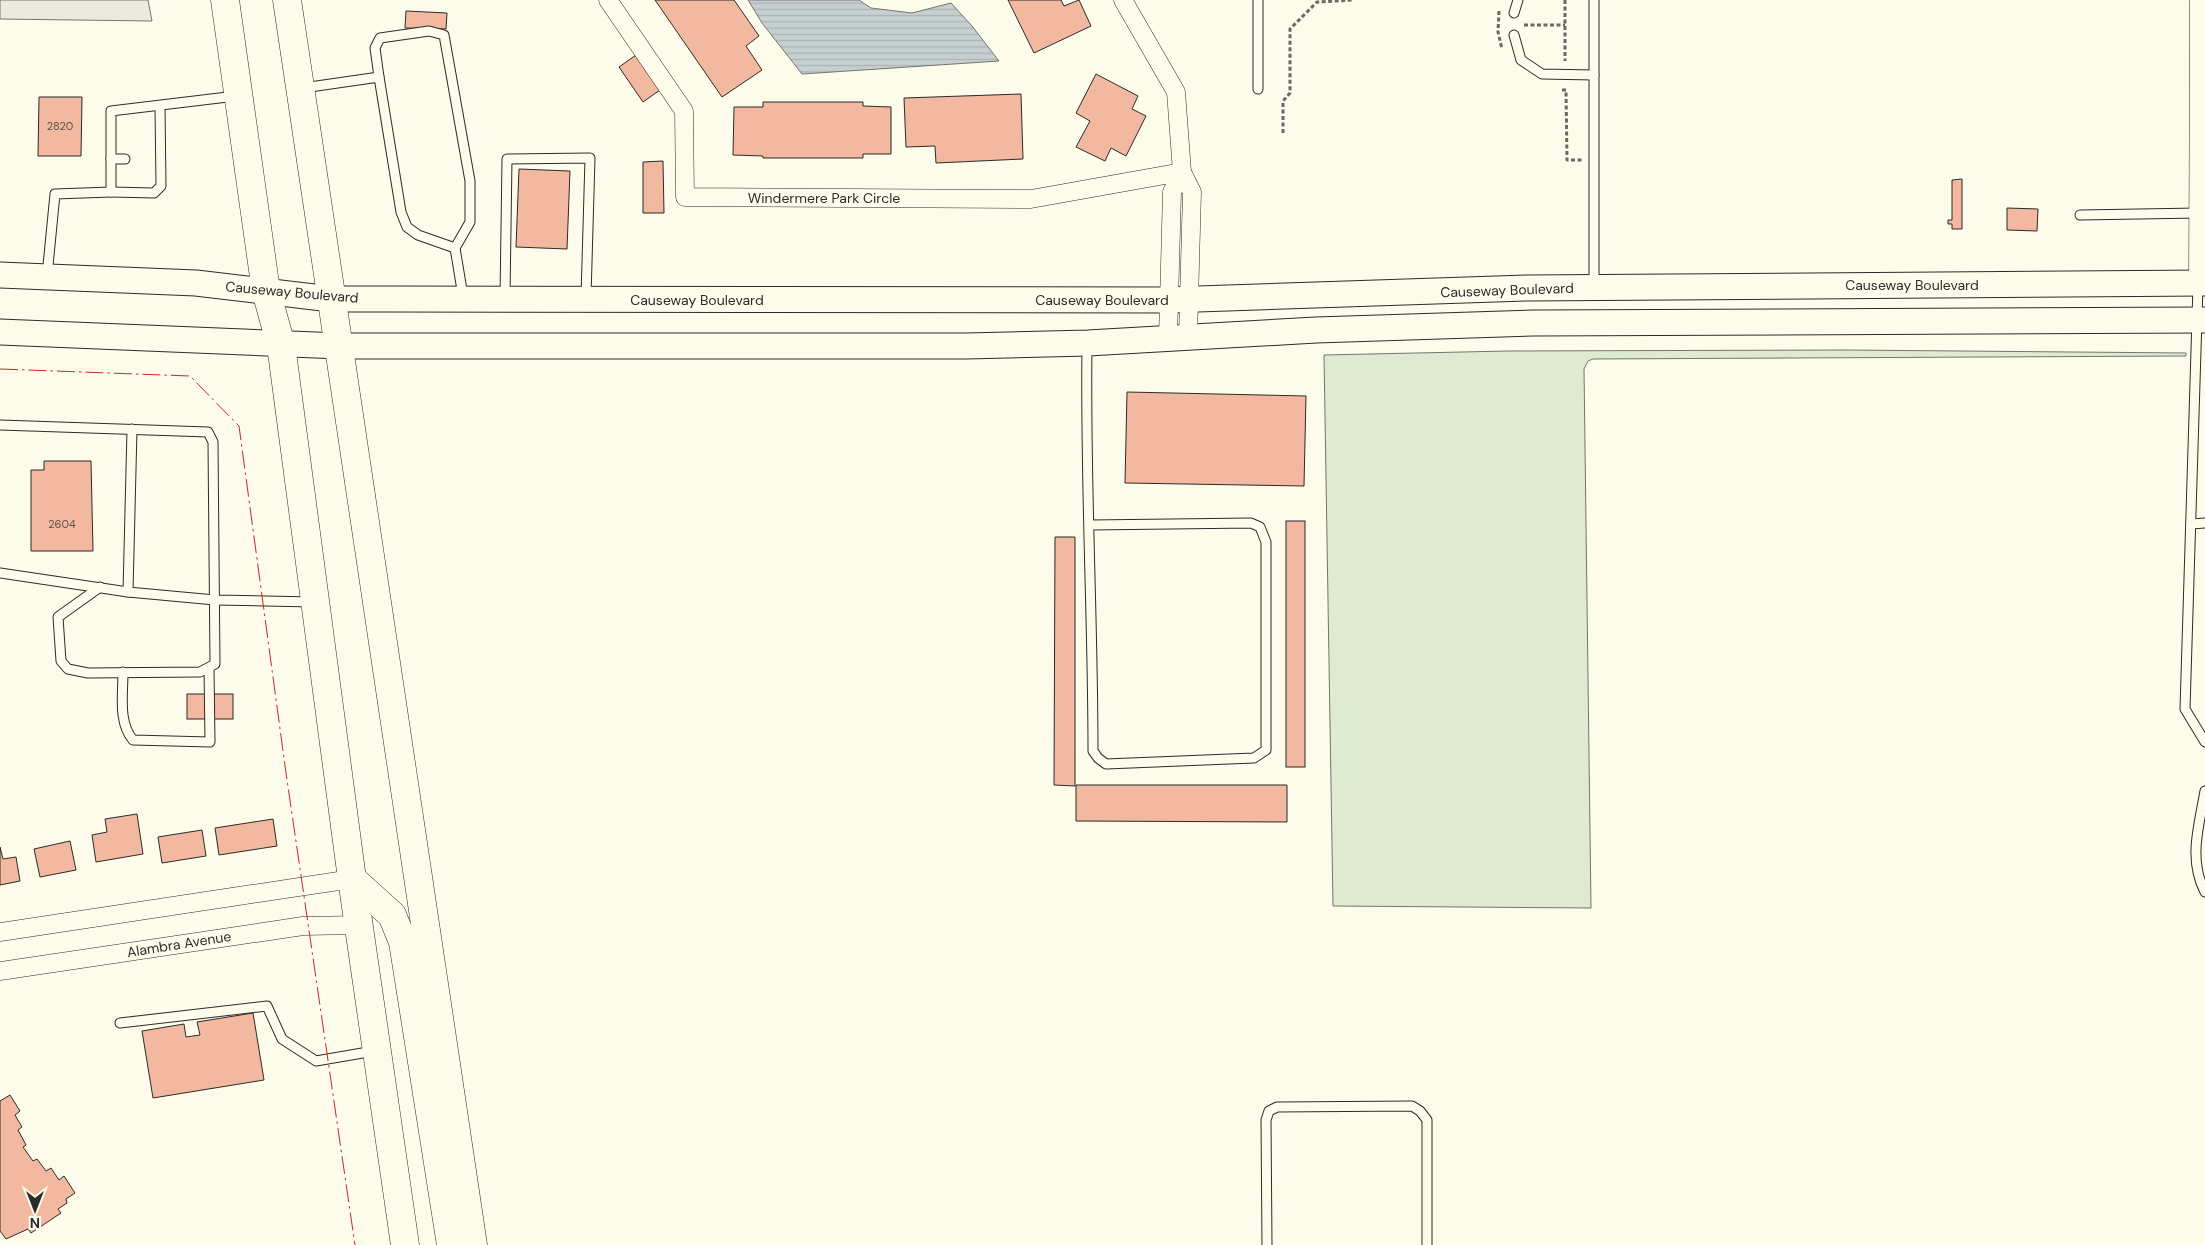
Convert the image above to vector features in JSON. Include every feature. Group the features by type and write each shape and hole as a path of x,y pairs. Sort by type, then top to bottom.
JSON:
{"main road":[{"path":"224,0 266,291 282,345 352,879 405,1245"},
{"path":"288,0 473,1245"},
{"name":"Causeway Boulevard","path":"0,275 196,283 331,299 1178,300 1594,288 2201,283"},
{"path":"0,332 340,346 946,346 1088,343 1316,330 1533,324 2200,320"},
{"path":"352,879 392,916 403,942 451,1245"}],"street":[{"name":"Windermere Park Circle","path":"608,0 684,111 685,197 1031,199 1182,172"},
{"path":"1123,0 1176,92 1182,172 1172,192 1178,300 1178,338"},
{"path":"2199,0 2198,213 2201,283"},
{"path":"0,932 352,879"},
{"name":"Alambra Avenue","path":"0,971 303,926 359,926"}],"lane":[{"path":"1258,0 1258,89"},
{"path":"1514,12 1518,0"},
{"path":"1594,0 1594,288"},
{"path":"455,248 418,235 407,227 401,212 375,48 380,38 429,30 444,35 470,180 470,222 455,248 464,299"},
{"path":"1514,35 1521,60 1542,74 1594,75"},
{"path":"300,88 379,77"},
{"path":"111,192 111,111 238,96"},
{"path":"47,277 55,194 154,193 160,186 157,160 160,106"},
{"path":"505,299 506,159 590,158 586,299"},
{"path":"111,159 125,159"},
{"path":"2080,215 2198,213"},
{"path":"2201,283 2191,524 2186,710 2205,742"},
{"path":"1088,343 1087,482 1090,525 1093,751 1106,764 1254,758 1261,756 1266,750 1266,562 1265,537 1260,527 1251,523 1090,525"},
{"path":"0,425 208,432 213,442 215,664 200,672 88,673 68,668 61,662 58,617 100,587"},
{"path":"128,592 132,429"},
{"path":"2191,524 2205,524"},
{"path":"0,573 128,592 215,600 316,602"},
{"path":"123,672 123,723 126,732 133,740 210,742 209,668"},
{"path":"2205,791 2194,849 2200,883 2205,892"},
{"path":"120,1023 267,1006 282,1039 316,1061 377,1050"},
{"path":"1267,1245 1266,1120 1269,1111 1277,1107 1361,1106 1412,1106 1420,1110 1427,1120 1427,1245"}],"path":[{"path":"1283,133 1283,101 1290,93 1290,29 1317,2 1353,0"},
{"path":"1565,0 1565,67"},
{"path":"1499,9 1498,32 1500,46 1504,54"},
{"path":"1524,25 1565,25"},
{"path":"1556,89 1566,90 1567,160 1582,160 1582,169"}],"green space":[{"path":"1846,350 2186,353 2186,356 1593,359 1588,361 1584,369 1591,908 1333,906 1324,355 1508,351"}],"shaded area":[{"path":"0,0 148,0 152,21 0,19"},
{"path":"748,0 859,0 871,8 912,13 951,3 972,26 999,61 802,74 762,23"}],"building":[{"path":"655,0 734,0 759,36 746,46 762,70 722,97"},
{"path":"1008,0 1061,0 1064,6 1079,0 1091,26 1034,53"},
{"path":"406,11 447,13 446,29 405,28"},
{"path":"636,55 660,90 643,102 619,67"},
{"path":"1096,74 1138,96 1132,109 1146,116 1126,156 1111,148 1105,161 1076,147 1090,121 1076,113"},
{"path":"1021,94 1023,159 936,163 935,146 906,147 904,98"},
{"path":"39,97 82,97 81,156 38,156"},
{"path":"763,102 863,102 863,106 891,107 891,154 863,154 863,158 763,158 763,156 733,155 734,107 763,107"},
{"path":"663,161 664,213 643,213 643,162"},
{"path":"519,169 570,171 567,249 516,247"},
{"path":"1962,179 1962,229 1952,229 1952,224 1948,224 1948,220 1952,220 1952,180"},
{"path":"2007,208 2038,209 2037,231 2007,230"},
{"path":"1127,392 1306,396 1304,486 1125,483"},
{"path":"44,461 91,461 93,551 31,551 31,470 44,470"},
{"path":"1286,521 1305,521 1305,767 1286,767"},
{"path":"1055,537 1075,537 1075,786 1054,785"},
{"path":"187,694 233,694 233,719 187,719"},
{"path":"1076,785 1287,785 1287,822 1076,821"},
{"path":"137,814 143,854 96,862 92,835 107,832 105,819"},
{"path":"273,819 277,846 219,855 215,828"},
{"path":"202,830 206,856 162,863 158,837"},
{"path":"70,841 76,870 40,877 34,849"},
{"path":"0,847 3,859 16,857 20,881 0,885"},
{"path":"253,1013 264,1080 153,1098 142,1031 184,1024 186,1037 200,1035 197,1022"},
{"path":"10,1095 20,1111 15,1115 22,1127 18,1130 26,1145 23,1147 33,1161 37,1159 46,1171 51,1168 59,1180 64,1176 75,1193 66,1199 67,1203 58,1209 61,1213 31,1233 28,1229 6,1239 0,1231 0,1101"}],"power":[{"path":"0,369 190,376 239,426 286,773 355,1245"}]}
